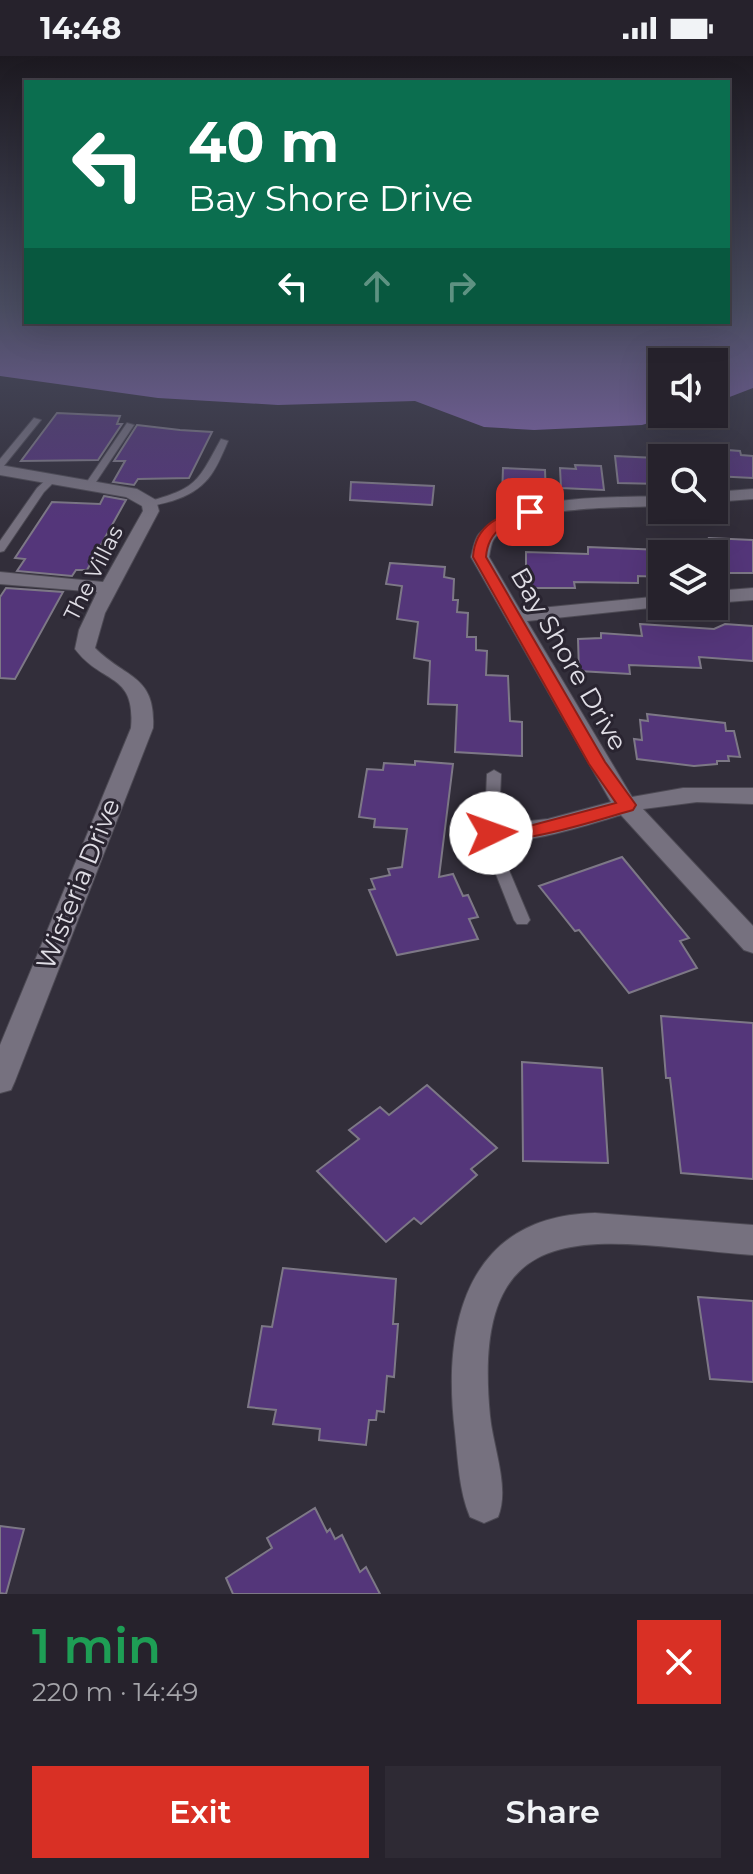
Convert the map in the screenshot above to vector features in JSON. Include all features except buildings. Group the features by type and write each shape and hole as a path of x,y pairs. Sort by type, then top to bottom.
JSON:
{"street":[{"path":"0,468 131,493 150,504"},
{"path":"728,496 753,494"},
{"name":"Bay Shore Drive","path":"648,502 513,516 490,529 481,539 480,557 598,764 627,805 753,943"},
{"name":"The Villas","path":"138,687 96,660 85,649 87,636 110,588 149,519 150,504"},
{"path":"0,578 110,588"},
{"path":"728,596 753,594"},
{"path":"512,617 648,603"},
{"name":"Wisteria Drive","path":"0,1081 142,728 146,706 138,687"},
{"path":"491,833 533,831 627,805 700,793 753,796"},
{"path":"484,1503 470,1417 467,1351 473,1314 487,1281 505,1261 525,1246 555,1233 588,1228 753,1240"}],"lane":[{"path":"0,468 37,420"},
{"path":"89,486 130,425"},
{"path":"150,504 199,487 208,479 224,441"},
{"path":"0,549 40,490 52,479"},
{"path":"494,774 493,855 522,920"}],"shaded area":[{"path":"0,376 648,376 648,423 534,430 484,427 415,401 278,405 158,398"},
{"path":"728,376 753,376 753,388 728,398"}],"route":[{"path":"491,833 533,831 627,805 613,789 483,568 479,548 481,539 500,521 530,512"}]}
